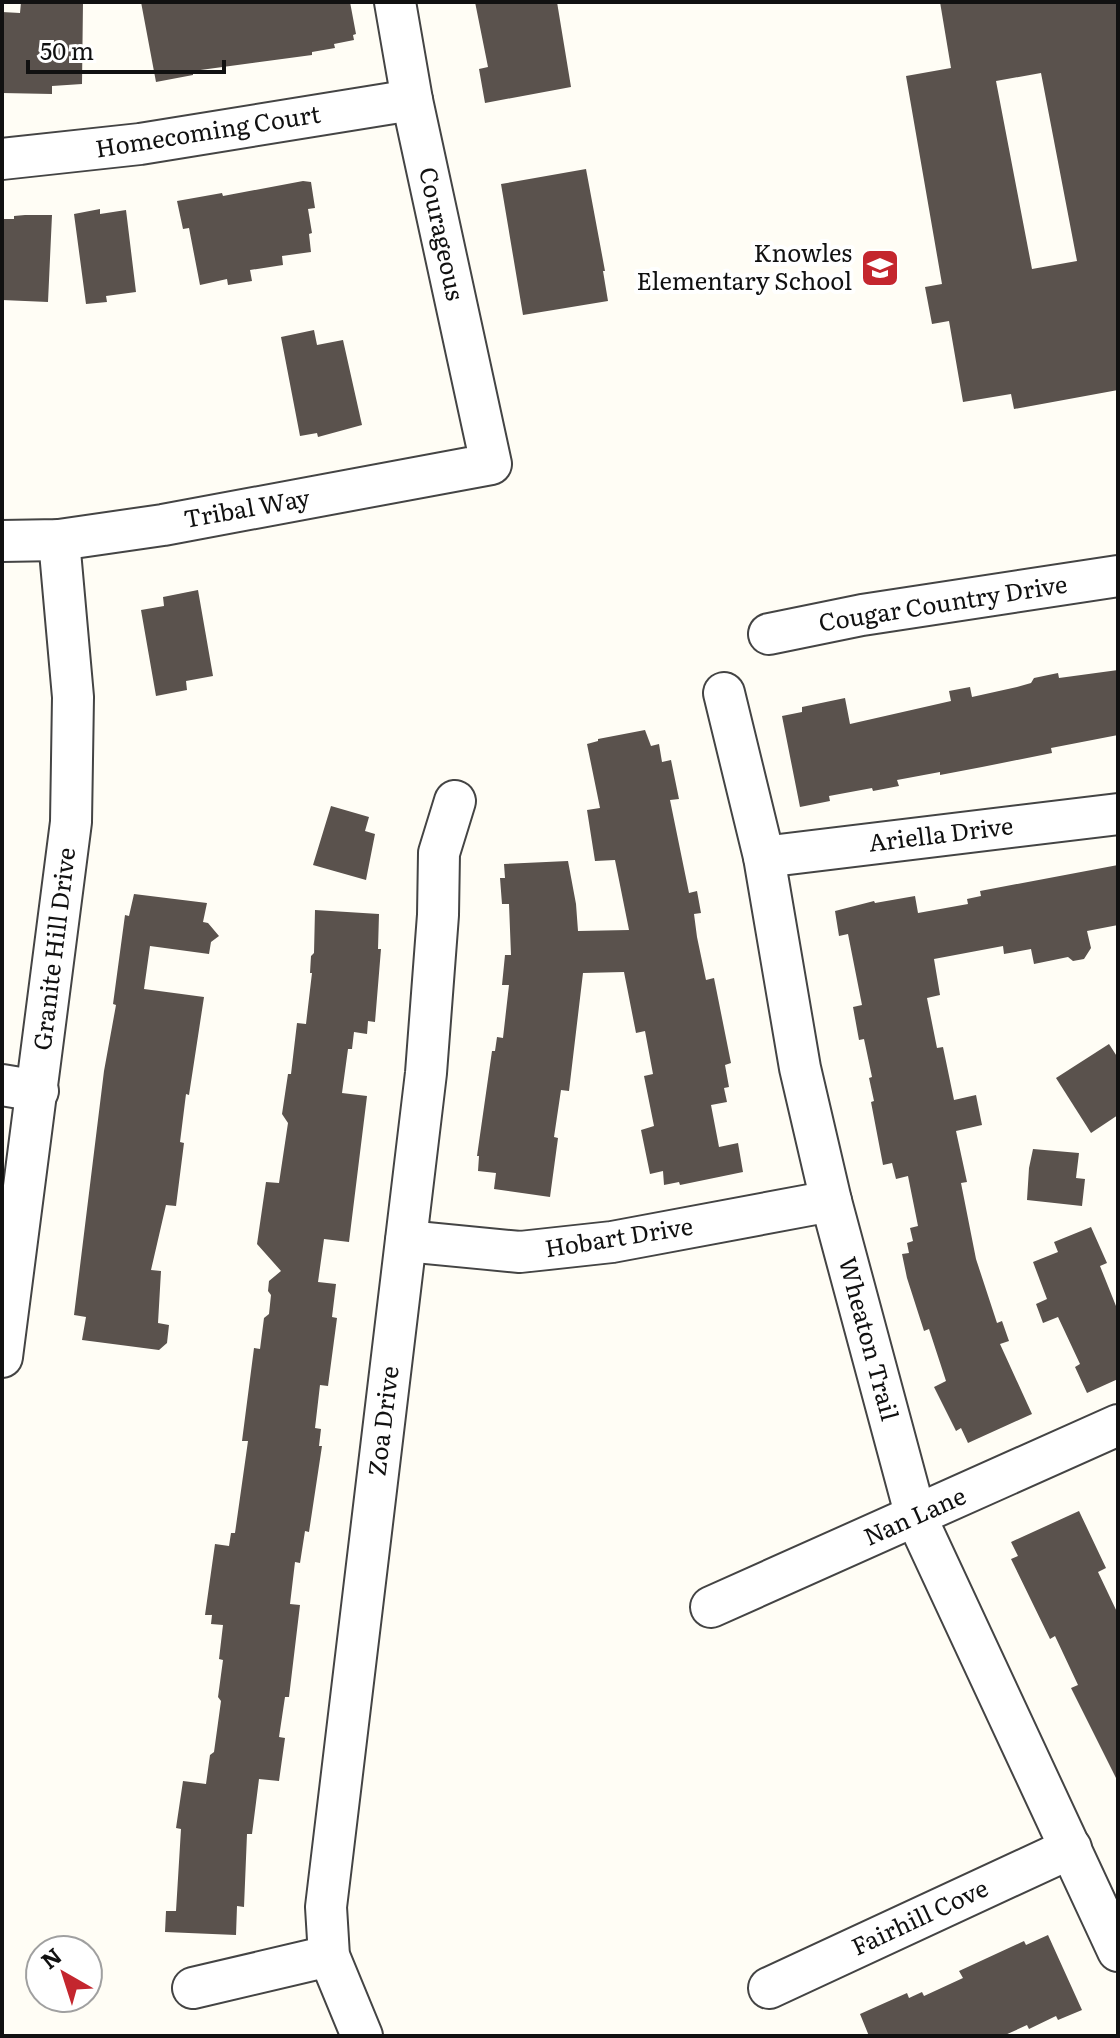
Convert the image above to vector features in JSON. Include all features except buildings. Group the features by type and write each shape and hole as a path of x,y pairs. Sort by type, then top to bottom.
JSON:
{"street":[{"name":"Courageous","path":"395,2 412,100 491,464"},
{"name":"Homecoming Court","path":"2,159 140,144 412,100"},
{"name":"Tribal Way","path":"2,541 59,540 163,525 491,464"},
{"name":"Granite Hill Drive","path":"2,1357 20,1088 71,822 73,697 59,540"},
{"name":"Cougar Country Drive","path":"769,634 862,615 1118,576"},
{"name":"Wheaton Trail","path":"724,693 764,857 800,1068 831,1201 916,1517 1118,1951"},
{"name":"Zoa Drive","path":"362,2036 329,1956 326,1907 426,1073 438,915 439,853 455,801"},
{"name":"Ariella Drive","path":"764,857 1118,814"},
{"name":"Hobart Drive","path":"406,1241 520,1252 612,1242 831,1201"},
{"name":"Nan Lane","path":"711,1607 1118,1425"},
{"name":"Fairhill Cove","path":"769,1988 1071,1848"},
{"path":"193,1988 329,1956"}],"place":[{"name":"Knowles Elementary School","path":"880,268"}]}
